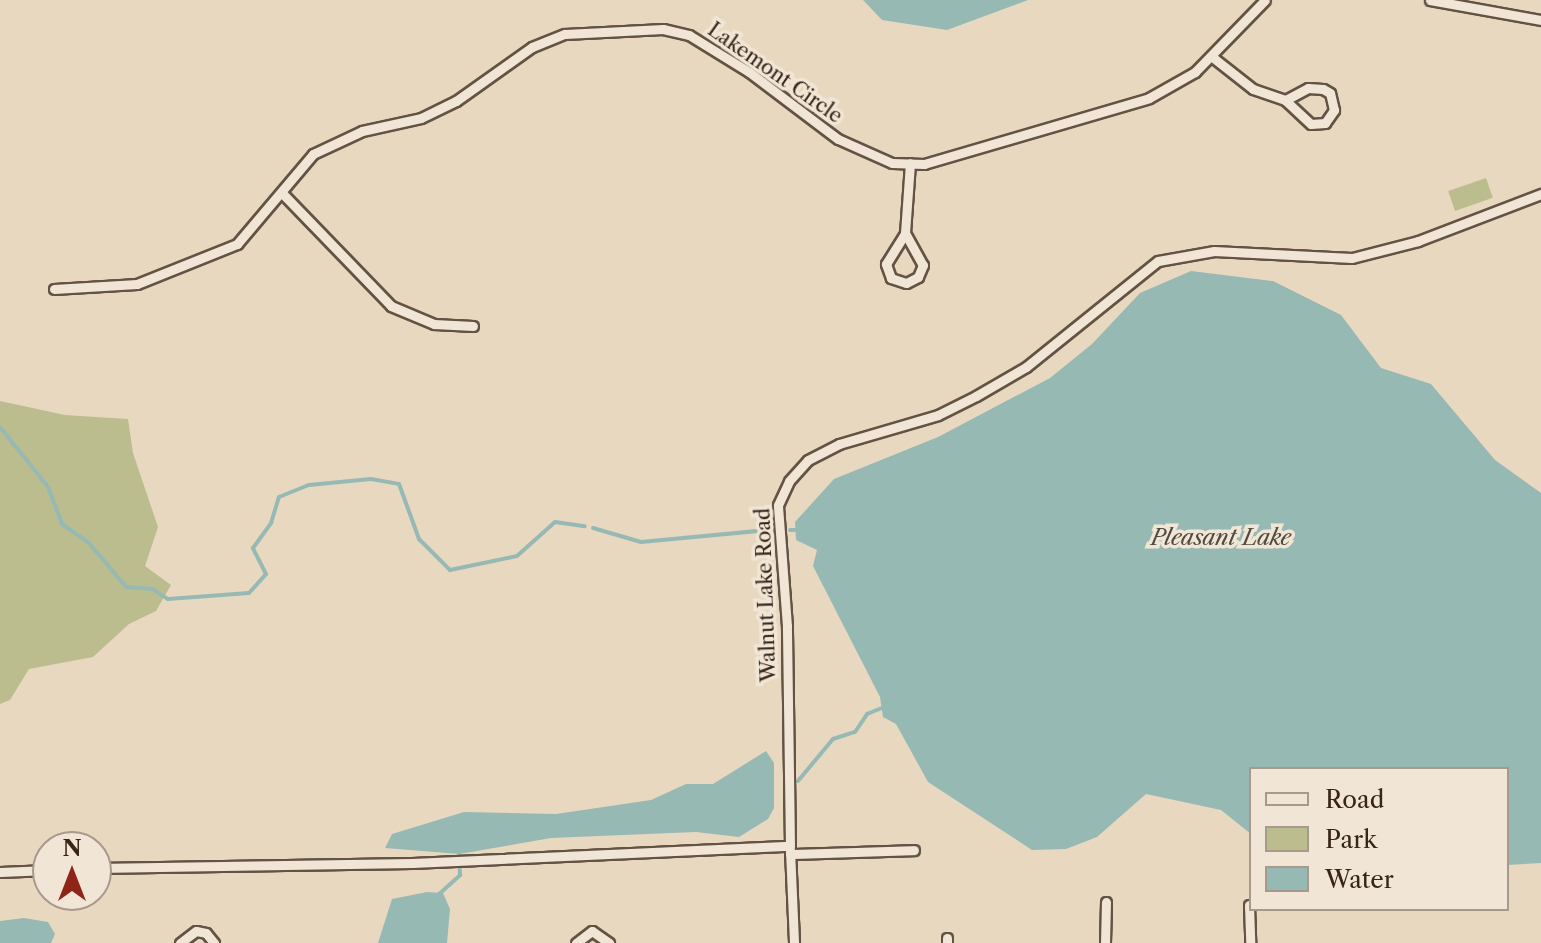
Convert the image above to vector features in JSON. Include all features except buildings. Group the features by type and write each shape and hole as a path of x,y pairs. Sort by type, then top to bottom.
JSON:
{"street":[{"name":"Lakemont Circle","path":"54,289 137,284 211,257 237,244 313,154 336,140 421,118 456,101 532,47 565,34 663,29 689,35 749,72 838,139 867,155 910,163 971,153 1149,98 1211,56 1265,0"},
{"path":"1430,0 1494,5 1541,20"},
{"path":"1211,56 1253,89 1285,100 1311,124 1325,123 1334,110 1330,93 1323,89 1308,88 1285,100"},
{"path":"905,233 923,265 918,277 906,283 891,278 886,264 905,233 910,163"},
{"path":"282,193 391,306 434,324 473,326"},
{"name":"Walnut Lake Road","path":"794,943 787,626 778,505 789,481 808,460 839,444 938,415 976,396 1026,367 1158,261 1214,251 1352,258 1418,241 1541,194"},
{"path":"112,868 426,863 790,850 914,850"},
{"path":"0,872 32,871"},
{"path":"1105,943 1106,902"},
{"path":"1249,911 1250,943"},
{"path":"180,943 187,933 199,931 214,943"},
{"path":"576,943 592,931 609,943"}],"green space":[{"path":"1486,178 1493,198 1455,211 1448,191"},
{"path":"0,401 65,415 128,419 133,453 158,527 145,566 171,585 156,611 129,624 93,657 29,669 10,700 0,704"}],"water":[{"path":"863,0 1028,0 947,30 882,20"},
{"name":"Pleasant Lake","path":"1191,271 1273,281 1341,315 1381,368 1431,384 1495,460 1541,493 1541,863 1509,865 1509,767 1249,767 1249,832 1221,810 1146,794 1097,837 1066,849 1032,850 928,782 896,724 883,717 880,697 813,566 817,550 796,540 795,522 834,479 938,437 1050,378 1092,344 1140,293"},
{"path":"766,751 774,763 774,808 768,819 739,837 696,832 551,838 459,854 385,848 392,834 464,812 556,814 651,800 686,784 713,784"},
{"path":"427,892 443,893 450,909 447,943 378,943 392,899"},
{"path":"24,918 48,922 55,934 51,943 0,943 0,921"}],"waterway":[{"path":"0,427 48,487 62,524 88,542 126,587 153,589 168,599 249,593 266,574 253,548 271,523 279,497 309,485 371,479 399,484 419,539 450,570 517,556 555,522 585,526"},
{"path":"593,528 641,542 768,530"},
{"path":"790,530 795,530"},
{"path":"798,781 833,739 855,732 867,714 882,708"},
{"path":"438,895 460,875 459,854"}]}
